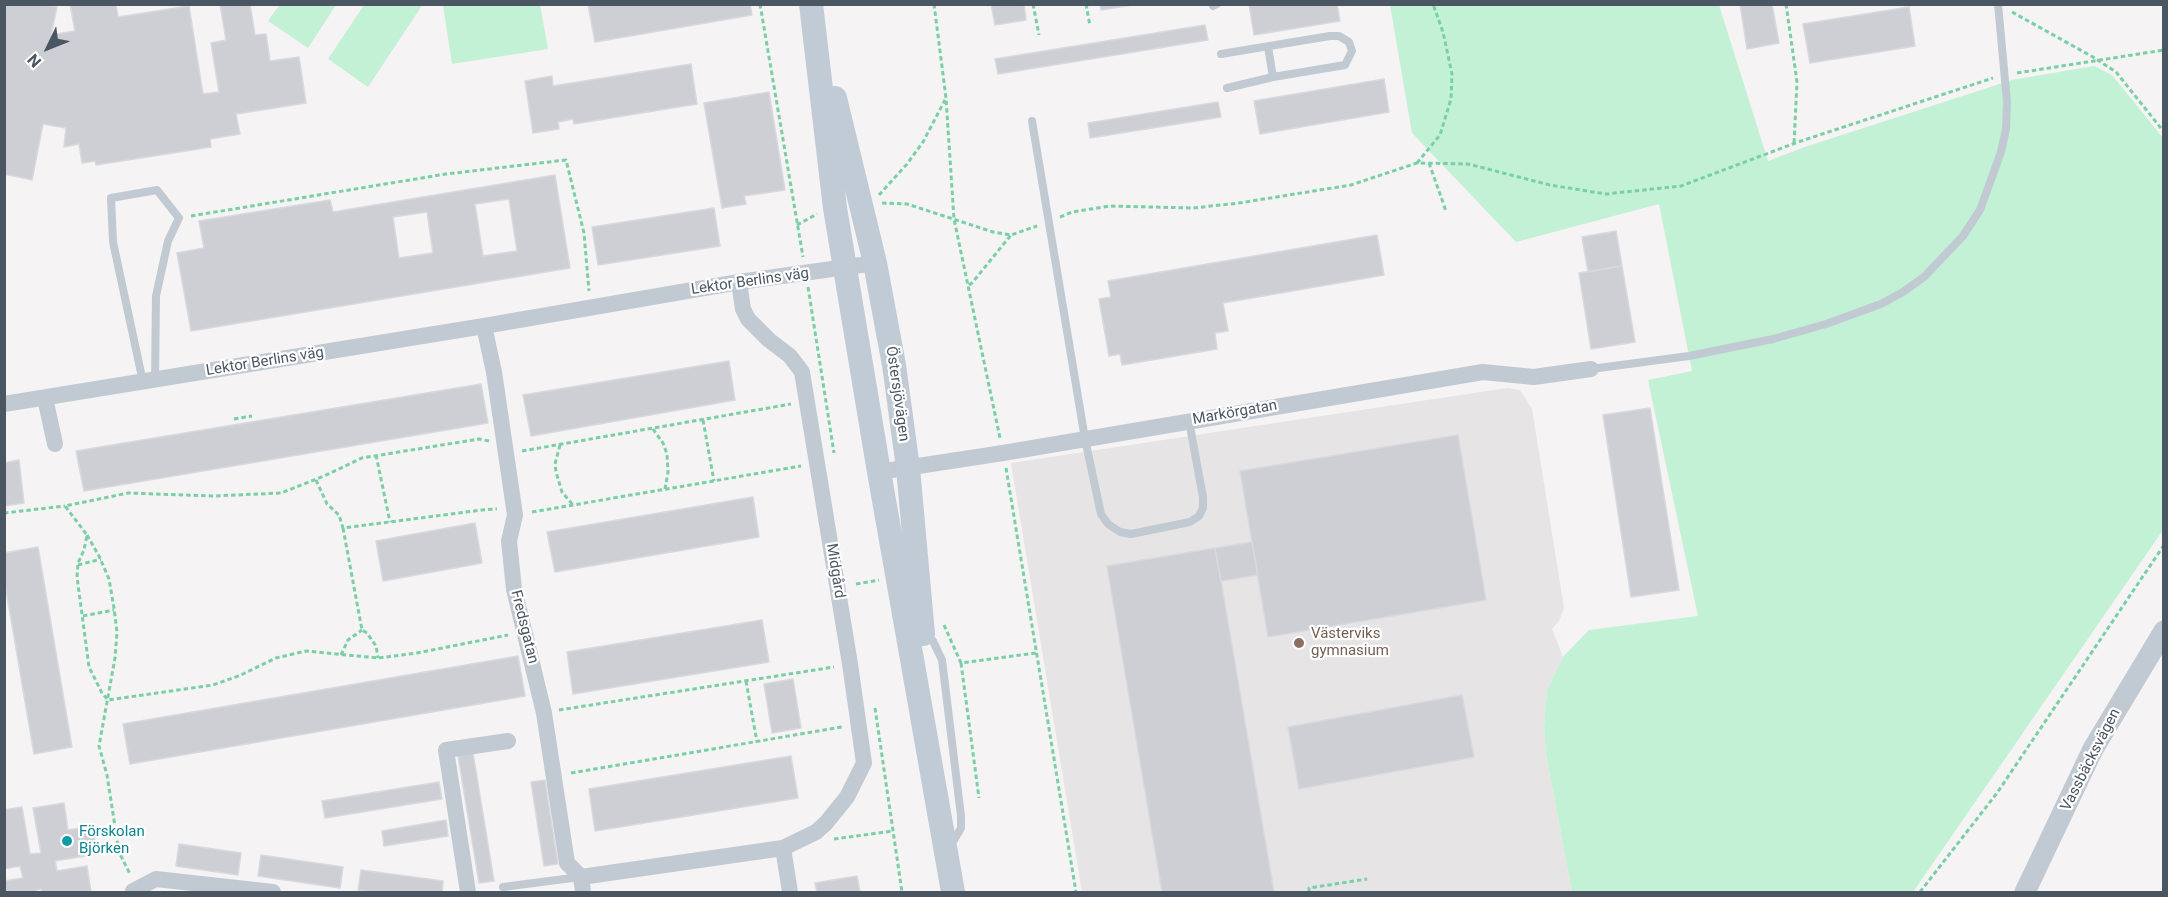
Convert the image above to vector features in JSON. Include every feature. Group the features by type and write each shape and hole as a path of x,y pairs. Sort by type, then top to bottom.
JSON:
{"main road":[{"name":"Östersjövägen","path":"812,5 835,208 953,892"},
{"name":"Östersjövägen","path":"812,5 875,263 894,365 932,627 936,789"}],"street":[{"name":"Lektor Berlins väg","path":"4,404 739,282 875,263"},
{"name":"Midgård","path":"739,282 742,309 748,319 769,340 790,356 802,372 864,763 847,797 816,832 783,848"},
{"name":"Fredsgatan","path":"484,326 494,372 514,512 509,541 514,589 544,712 567,863 582,885"},
{"name":"Markörgatan","path":"879,472 1483,372 1534,377 1591,369"},
{"path":"45,398 55,444"},
{"name":"Vassbäcksvägen","path":"2025,892 2093,749 2163,631"},
{"path":"468,892 446,750 508,741"},
{"path":"582,885 783,848 790,892"},
{"path":"134,891 156,879 170,879 273,892"}],"lane":[{"path":"1591,369 1689,356 1773,339 1881,304 1924,277 1964,236 1980,210 1991,184 2006,129 2006,74 1998,4"},
{"path":"1221,54 1340,36 1349,42 1352,51 1345,65 1227,87"},
{"path":"1268,47 1273,77"},
{"path":"1032,121 1085,439 1101,514 1108,524 1120,532 1131,534 1190,522 1199,516 1203,508 1203,497 1189,421"},
{"path":"157,190 179,218 168,241 156,296 149,381 113,242 111,198 157,190"},
{"path":"932,627 933,641 942,660 961,816 961,828 958,834 946,846"},
{"path":"503,887 582,885"}],"path":[{"path":"1033,4 1039,34"},
{"path":"1086,4 1090,26"},
{"path":"1417,163 1440,135 1452,99 1452,74 1443,32 1433,4"},
{"path":"1786,4 1797,82 1794,144"},
{"path":"2009,10 2116,72 2163,132"},
{"path":"969,285 1011,236 1072,212 1110,206 1192,208 1239,203 1351,185 1417,163 1468,164 1550,185 1606,194 1681,186 1794,144 2006,74 2163,50"},
{"path":"946,98 923,142 907,164 872,203 907,204 1011,236"},
{"path":"179,218 446,174 566,159 584,232 590,308"},
{"path":"1429,163 1446,212"},
{"path":"797,225 814,215 835,208"},
{"path":"4,513 65,506 128,493 214,496 281,493 362,458 376,455 479,439 505,449 560,445 807,401"},
{"path":"234,419 252,416"},
{"path":"703,420 714,481"},
{"path":"653,428 667,454 668,472 665,489"},
{"path":"560,445 555,464 556,472 562,492 573,505"},
{"path":"376,455 390,522"},
{"path":"343,528 482,510 514,512 573,505 817,463"},
{"path":"315,480 327,504 339,515 362,630"},
{"path":"65,506 87,535 109,579 117,632 99,746 107,775 119,852 134,891"},
{"path":"87,535 78,565 77,577 89,667 108,700"},
{"path":"1920,892 1997,793 2163,545"},
{"path":"78,565 101,560"},
{"path":"83,616 114,610"},
{"path":"932,627 961,663 979,798"},
{"path":"341,655 348,640 362,630"},
{"path":"362,630 368,633 376,646 378,658"},
{"path":"108,700 213,685 241,675 276,658 306,651 378,658 417,653 525,632"},
{"path":"961,663 1036,653"},
{"path":"544,712 850,664"},
{"path":"746,681 757,742"},
{"path":"554,776 859,724"},
{"path":"816,832 825,839 831,839 893,831"},
{"path":"1310,892 1309,888 1367,879"}],"shaded area":[{"name":"Västerviks gymnasium","path":"1507,388 1520,390 1532,409 1564,608 1559,621 1552,629 1563,657 1547,690 1544,726 1546,754 1572,892 1082,892 1011,463"}],"green space":[{"path":"280,4 336,5 308,48 268,21"},
{"path":"417,4 421,7 368,87 328,59 364,5"},
{"path":"443,5 540,5 548,49 452,64"},
{"path":"1390,5 1719,5 1768,161 2012,80 2094,66 2112,75 2163,138 2163,530 1913,892 1572,892 1546,754 1544,726 1547,690 1563,657 1589,630 1698,616 1648,380 1692,371 1659,204 1516,242 1412,133"}],"building":[{"path":"4,4 45,4 57,7 51,35 75,31 70,4 116,4 118,17 189,6 203,94 219,92 211,43 226,40 220,4 250,4 255,35 266,34 270,61 299,57 306,103 236,114 240,134 210,139 211,147 96,165 95,161 82,163 79,144 64,147 66,128 43,124 32,180 4,174"},
{"path":"588,4 750,4 752,15 595,42"},
{"path":"991,4 1024,4 1026,20 995,25"},
{"path":"1100,4 1132,4 1132,5 1101,10"},
{"path":"1249,4 1337,4 1340,21 1254,35"},
{"path":"1740,4 1772,4 1779,43 1747,49"},
{"path":"1909,7 1915,46 1810,63 1803,24"},
{"path":"1205,25 1208,40 998,74 995,59"},
{"path":"691,64 697,104 574,124 573,119 558,122 559,129 533,133 525,81 552,76 553,86"},
{"path":"1384,79 1389,112 1260,134 1254,101"},
{"path":"769,92 785,190 744,196 746,204 722,208 704,103"},
{"path":"1218,102 1221,117 1090,138 1088,123"},
{"path":"555,175 570,268 191,331 177,253 204,248 199,221 330,200 333,212","holes":["509,199 517,251 483,256 475,204","427,212 433,253 399,258 393,217"]},
{"path":"714,208 720,246 598,265 592,227"},
{"path":"1616,231 1622,266 1588,272 1582,237"},
{"path":"1377,235 1384,275 1223,303 1228,331 1215,333 1217,349 1122,365 1120,354 1109,356 1099,299 1111,297 1108,281"},
{"path":"1622,266 1635,342 1591,349 1579,273"},
{"path":"729,361 735,400 531,436 523,395"},
{"path":"481,384 488,423 84,491 76,451"},
{"path":"1650,408 1679,590 1631,597 1603,415"},
{"path":"1458,435 1486,600 1268,637 1240,471"},
{"path":"19,460 24,503 4,506 4,463"},
{"path":"753,497 759,537 555,572 547,532"},
{"path":"475,523 482,563 383,581 376,541"},
{"path":"1252,542 1258,575 1221,581 1215,548"},
{"path":"38,547 72,747 34,754 4,578 4,553"},
{"path":"1215,548 1274,892 1162,892 1107,566"},
{"path":"762,620 769,662 573,694 567,652"},
{"path":"518,656 525,696 130,764 123,724"},
{"path":"793,679 801,728 772,733 764,684"},
{"path":"1462,695 1474,757 1299,789 1288,727"},
{"path":"473,753 494,881 479,883 458,756"},
{"path":"791,756 798,798 595,831 589,789"},
{"path":"545,780 558,864 544,866 531,782"},
{"path":"439,782 442,799 325,818 322,801"},
{"name":"Förskolan Björken","path":"64,803 68,830 93,826 97,854 55,861 57,871 87,866 91,892 42,892 41,889 36,890 37,892 4,892 4,881 23,878 20,866 4,869 4,810 22,807 30,854 41,853 33,808"},
{"path":"446,820 448,836 384,846 382,831"},
{"path":"179,844 241,853 238,875 176,866"},
{"path":"261,855 343,867 340,888 258,876"},
{"path":"361,870 443,881 442,892 358,890"},
{"path":"857,876 860,892 817,892 815,883"}],"place":[{"name":"Västerviks gymnasium","path":"1299,643"},
{"name":"Förskolan Björken","path":"67,841"}]}
